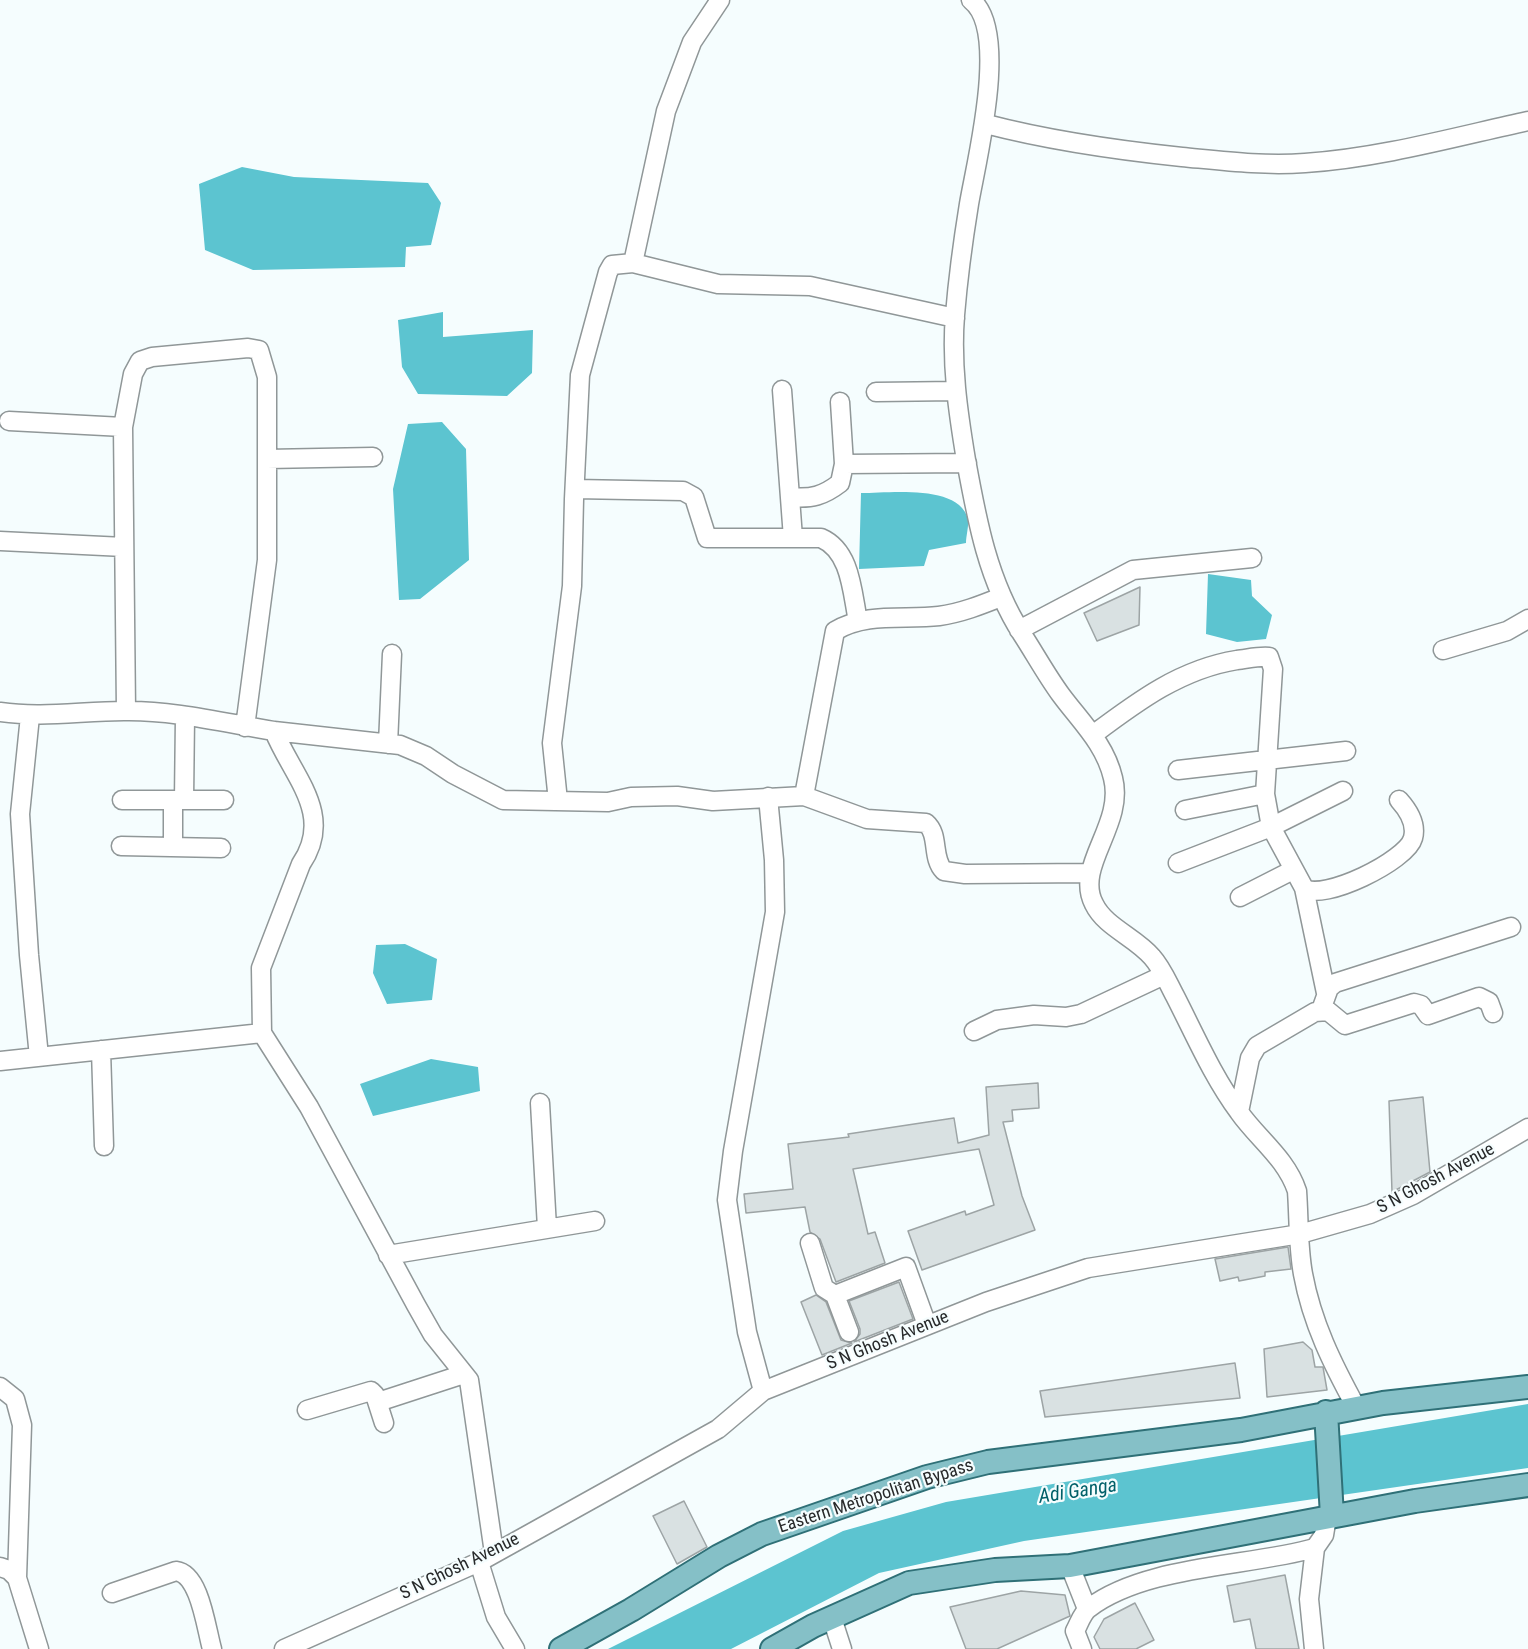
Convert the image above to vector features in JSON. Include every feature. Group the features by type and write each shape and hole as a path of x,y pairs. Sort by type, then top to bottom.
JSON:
{"main road":[{"name":"Eastern Metropolitan Bypass","path":"561,1649 631,1610 719,1556 762,1534 927,1477 988,1462 1241,1430 1326,1412 1433,1396 1528,1387"},
{"path":"1326,1412 1329,1517"},
{"path":"772,1649 831,1618 909,1583 995,1570 1070,1566 1329,1517 1528,1485"}],"street":[{"path":"633,263 666,111 692,42 720,0"},
{"path":"973,1 981,12 985,24 988,93 986,124 969,202 955,318 956,391 967,463 986,556 1001,597 1019,630 1060,694 1094,734 1113,777 1116,798 1112,820 1089,873 1090,892 1094,904 1101,914 1148,952 1164,975 1239,1112 1277,1155 1294,1181 1303,1274 1314,1320 1333,1365 1356,1407"},
{"path":"986,124 1103,149 1257,165 1306,163 1380,153 1528,121"},
{"path":"558,801 552,743 573,586 580,375 608,272 612,265 619,262 633,263 718,284 810,286 955,318"},
{"path":"126,711 123,427 133,374 140,361 152,357 248,348 259,350 267,376 267,560 245,727"},
{"path":"782,390 793,538"},
{"path":"876,392 956,391"},
{"path":"790,497 812,500 840,483 844,464 840,402"},
{"path":"9,421 123,427"},
{"path":"267,459 373,457"},
{"path":"844,464 967,463"},
{"path":"575,489 682,491 694,497 707,538 821,538 832,543 845,562 858,621"},
{"path":"0,541 124,547"},
{"path":"1019,630 1133,570 1252,558"},
{"path":"804,796 835,631 850,622 939,616 969,609 1001,597"},
{"path":"1443,650 1507,631 1528,619"},
{"path":"388,744 392,654"},
{"path":"1094,734 1127,709 1181,676 1218,663 1271,658 1274,669 1265,794 1271,827 1304,888 1326,993"},
{"path":"0,712 30,716 126,711 388,744 426,756 453,774 503,800 608,802 631,797 677,796 712,801 804,796 867,819 926,824 932,829 936,860 944,871 965,874 1089,873"},
{"path":"30,716 21,814 29,955 39,1057"},
{"path":"173,847 184,717"},
{"path":"273,731 309,795 312,832 309,851 301,864 261,968 262,1033 309,1107 433,1335 469,1380 476,1420 487,1521 487,1557 496,1617 515,1649"},
{"path":"1178,770 1346,752"},
{"path":"1178,862 1271,827 1342,791"},
{"path":"1185,810 1265,794"},
{"path":"763,1390 747,1332 727,1200 733,1151 775,912 774,860 768,797"},
{"path":"122,800 224,800"},
{"path":"1304,888 1316,892 1327,890 1370,873 1399,857 1413,838 1414,826 1408,810 1399,800"},
{"path":"121,846 221,848"},
{"path":"1240,897 1293,870"},
{"path":"1321,1010 1326,993 1335,983 1511,927"},
{"path":"974,1030 997,1020 1034,1015 1066,1017 1081,1014 1164,975"},
{"path":"1239,1112 1254,1049 1262,1041 1321,1010 1329,1012 1345,1025 1414,1003 1421,1005 1428,1015 1479,997 1489,1002 1493,1013"},
{"path":"0,1061 262,1033"},
{"path":"101,1050 104,1146"},
{"path":"540,1102 548,1228"},
{"name":"S N Ghosh Avenue","path":"284,1649 487,1557 718,1429 763,1390 1033,1284 1088,1268 1300,1234 1370,1214 1393,1204 1528,1128"},
{"path":"388,1255 596,1221"},
{"path":"810,1243 824,1288 836,1296 849,1332"},
{"path":"836,1296 906,1267 927,1325"},
{"path":"378,1402 464,1374"},
{"path":"0,1387 15,1399 22,1425 17,1578 39,1649"},
{"path":"307,1410 369,1390 374,1392 384,1423"},
{"path":"1314,1649 1309,1599 1315,1548 1324,1534 1329,1517"},
{"path":"1082,1649 1075,1631 1087,1609 1126,1587 1196,1570 1293,1554 1315,1548"},
{"path":"1070,1566 1087,1609"},
{"path":"0,1567 9,1570 17,1578"},
{"path":"112,1593 176,1571 184,1572 191,1577 196,1590 212,1649"},
{"path":"831,1618 842,1649"}],"water":[{"path":"242,167 294,177 428,183 441,203 431,245 406,247 405,267 253,270 205,250 199,184"},
{"path":"443,312 443,337 533,330 532,373 507,396 418,394 402,367 398,320"},
{"path":"442,422 466,449 469,560 420,599 399,600 393,489 408,424"},
{"path":"861,493 922,493 952,500 962,508 968,519 966,543 929,550 924,566 859,569"},
{"path":"1208,574 1251,580 1252,596 1272,615 1266,639 1237,642 1206,634"},
{"path":"405,944 437,959 432,1000 387,1004 373,973 376,945"},
{"path":"431,1059 478,1067 480,1091 373,1116 360,1084"},
{"name":"Adi Ganga","path":"1528,1404 1528,1468 1024,1541 879,1573 731,1649 608,1649 843,1531 946,1502"}],"building":[{"path":"1140,587 1139,625 1097,641 1084,613"},
{"path":"1038,1083 1039,1108 1012,1110 1013,1121 1003,1122 1022,1196 1035,1230 922,1270 908,1231 965,1211 966,1215 994,1205 979,1149 853,1169 868,1234 875,1232 885,1263 836,1282 820,1239 810,1232 805,1207 746,1213 744,1194 793,1189 788,1144 849,1137 848,1134 954,1118 958,1143 989,1135 986,1087"},
{"path":"1423,1097 1430,1172 1392,1192 1389,1101"},
{"path":"1288,1247 1291,1269 1265,1272 1265,1276 1239,1281 1238,1277 1220,1281 1215,1259"},
{"path":"899,1282 913,1319 854,1342 860,1334 860,1329 849,1301"},
{"path":"816,1295 826,1302 841,1340 852,1343 822,1355 801,1302"},
{"path":"1303,1342 1312,1350 1315,1367 1323,1367 1327,1390 1267,1397 1264,1349"},
{"path":"1235,1363 1240,1398 1045,1417 1040,1391"},
{"path":"684,1501 707,1547 677,1564 653,1516"},
{"path":"1285,1575 1299,1649 1256,1649 1250,1619 1234,1622 1227,1586"},
{"path":"1021,1591 1065,1595 1070,1616 997,1649 966,1649 950,1607"},
{"path":"1135,1603 1154,1640 1136,1649 1100,1649 1094,1637 1104,1619"}]}
